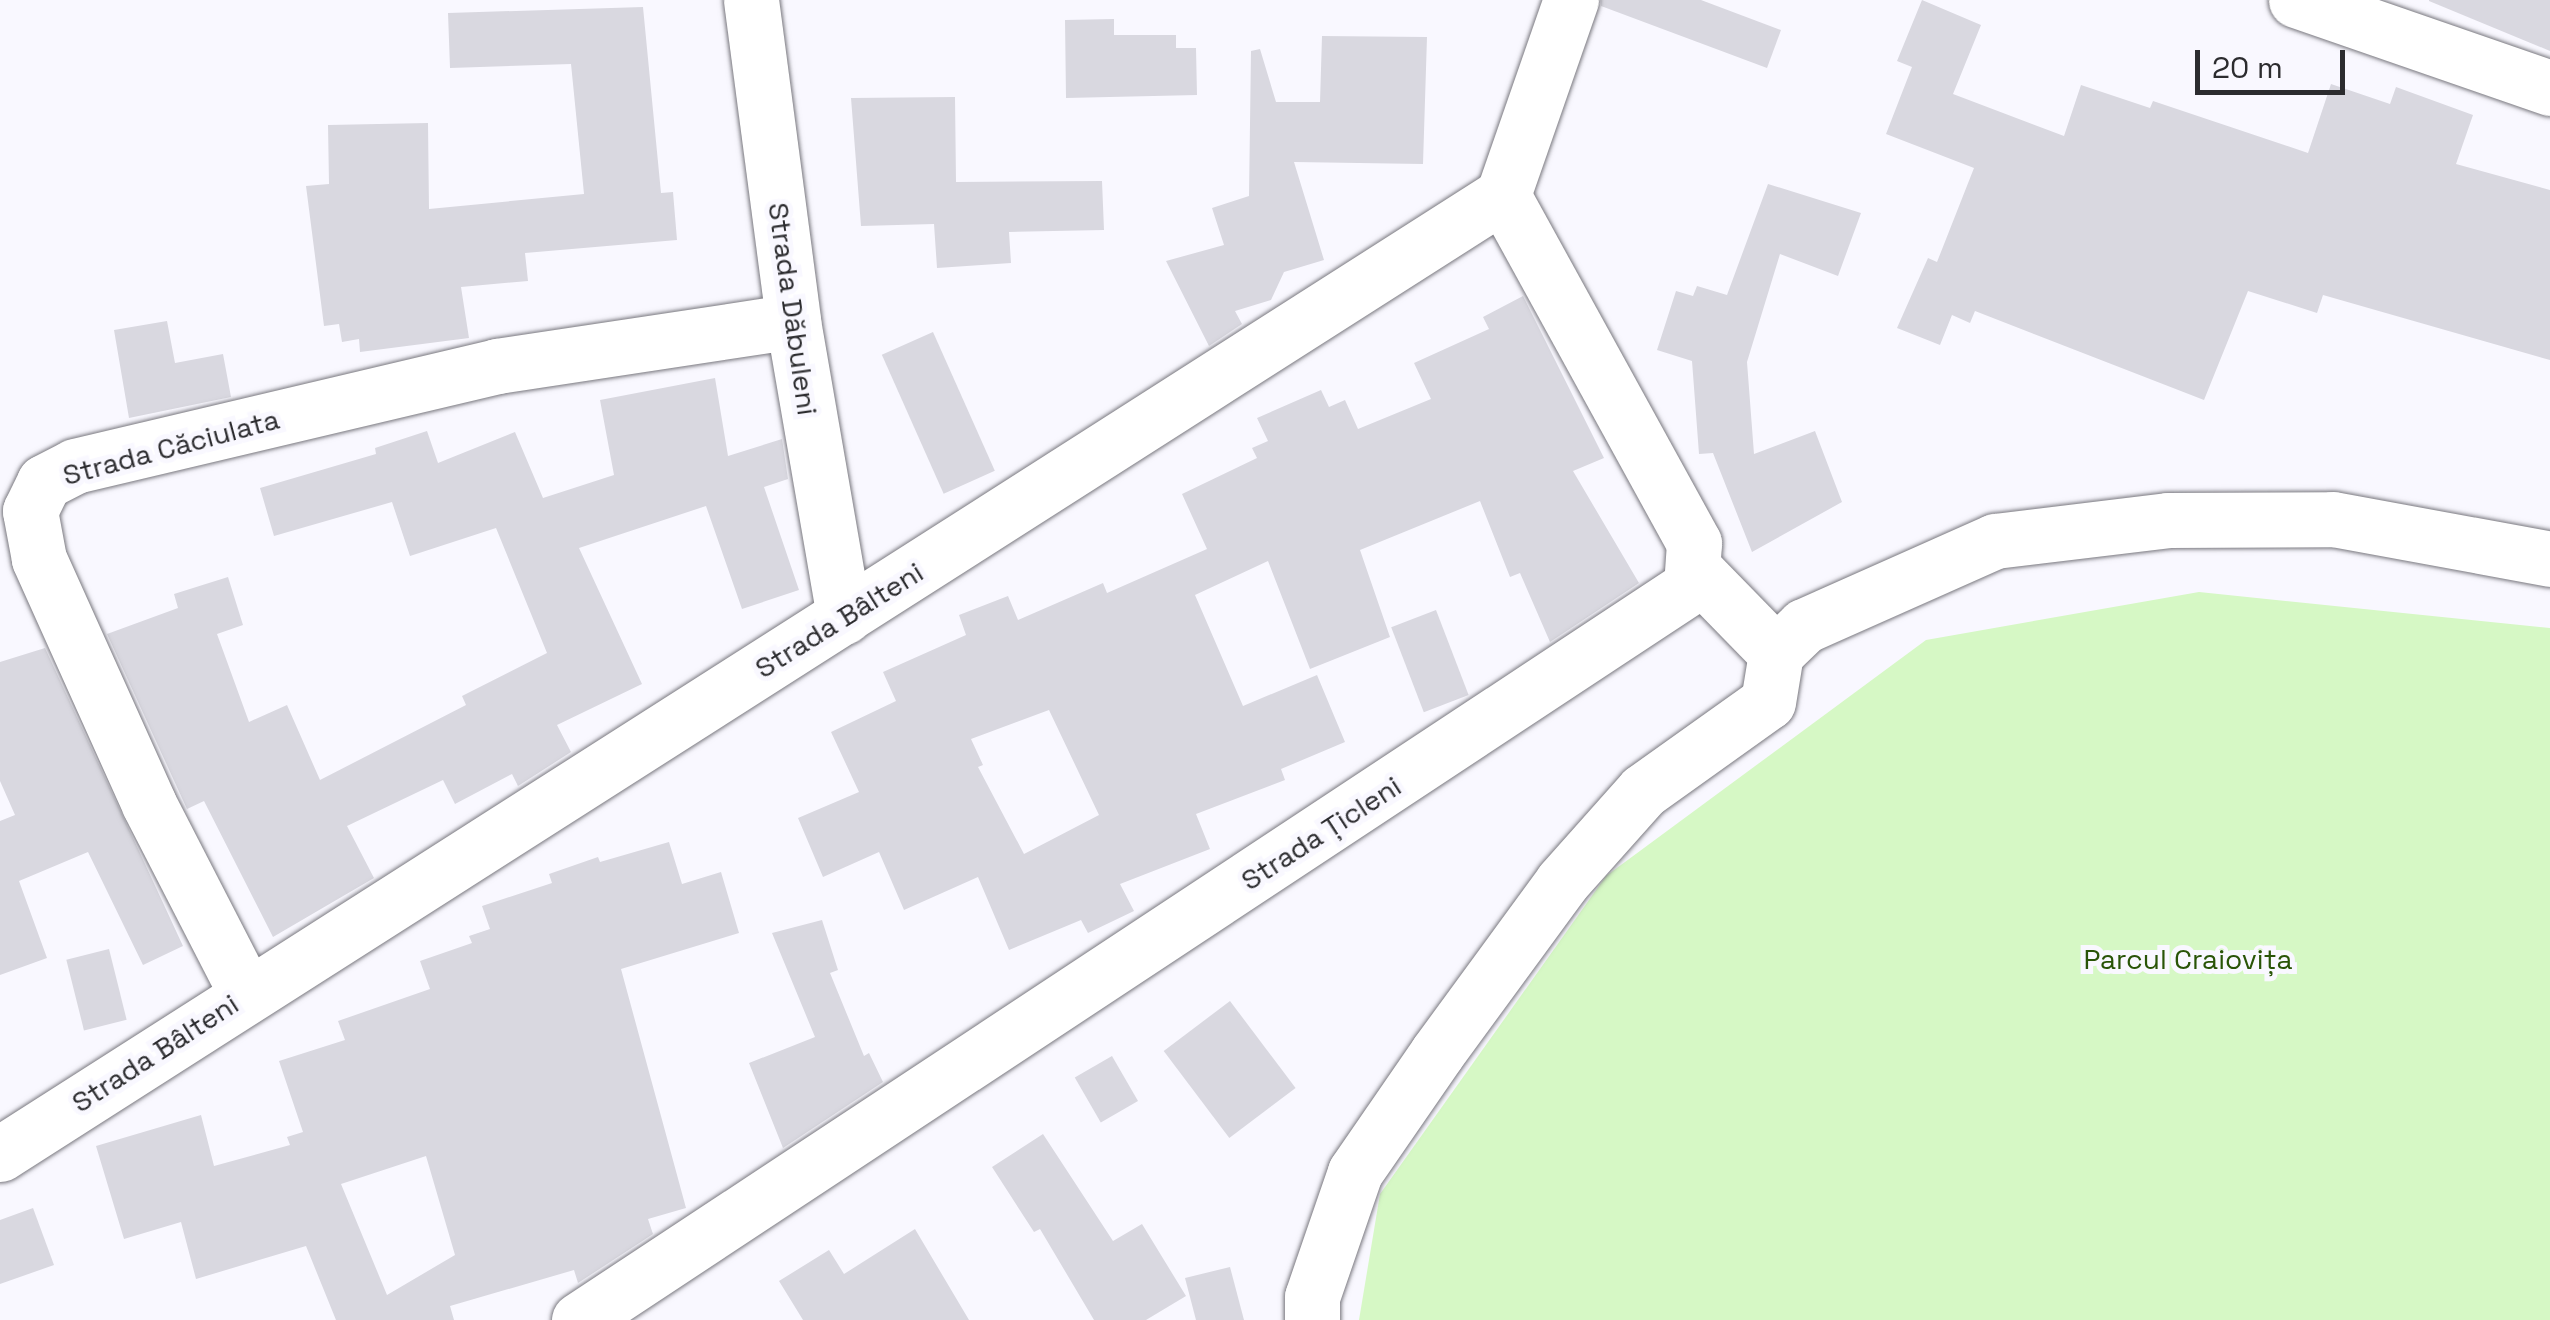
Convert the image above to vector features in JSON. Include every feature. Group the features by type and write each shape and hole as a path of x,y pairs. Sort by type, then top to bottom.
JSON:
{"street":[{"name":"Strada Dăbuleni","path":"751,0 793,321 844,617"},
{"path":"1572,0 1503,195 1694,543 1697,572 1776,653"},
{"path":"2296,0 2550,88"},
{"name":"Strada Bâlteni","path":"0,1154 1503,195"},
{"name":"Strada Căciulata","path":"246,994 149,804 39,558 30,510 44,482 75,466 496,366 793,321"},
{"path":"1312,1320 1312,1298 1356,1172 1437,1053 1562,882 1643,791 1768,702 1776,653 1804,626 1995,540 2168,520 2333,519 2550,559"},
{"name":"Strada Țicleni","path":"580,1320 1678,596 1697,572"}],"green space":[{"name":"Parcul Craiovița","path":"2199,592 2550,628 2550,1320 1359,1320 1380,1194 1606,876 1926,640"}],"building":[{"path":"1601,0 1701,0 1781,30 1767,68 1601,6"},
{"path":"1922,0 1981,25 1953,94 2064,136 2081,85 2150,108 2153,101 2308,153 2331,84 2390,104 2396,87 2473,115 2456,164 2550,190 2550,360 2323,295 2317,313 2248,291 2204,400 1975,311 1970,323 1952,315 1940,345 1897,328 1928,258 1937,262 1974,168 1886,134 1912,67 1897,61"},
{"path":"2550,0 2550,51 2429,1"},
{"path":"643,7 661,193 673,192 677,240 525,253 528,281 461,287 469,338 360,352 359,339 342,342 339,324 324,326 306,186 329,184 328,125 428,123 429,209 584,194 571,64 450,68 448,13"},
{"path":"1114,19 1114,35 1176,35 1176,48 1196,48 1197,95 1066,98 1065,20"},
{"path":"1322,36 1427,37 1423,164 1294,162 1324,260 1284,272 1271,300 1235,311 1242,324 1209,346 1166,261 1224,245 1212,208 1249,196 1251,51 1260,49 1276,102 1320,102"},
{"path":"955,97 956,182 1102,181 1104,230 1009,232 1011,263 937,268 934,224 861,226 851,98"},
{"path":"1768,184 1861,213 1838,276 1780,254 1747,362 1754,454 1815,431 1842,502 1752,552 1713,453 1699,454 1692,361 1657,350 1676,291 1693,296 1697,286 1727,295"},
{"path":"1523,296 1604,458 1573,471 1639,583 1550,642 1520,573 1510,577 1480,501 1360,550 1390,637 1310,669 1268,561 1195,595 1243,706 1317,675 1345,742 1281,769 1285,780 1196,814 1210,849 1120,884 1134,911 1088,933 1081,920 1009,950 978,877 904,910 879,852 823,877 798,818 859,792 831,732 896,701 883,672 966,635 959,615 1008,596 1018,620 1103,583 1107,593 1207,549 1182,494 1257,458 1252,448 1268,441 1257,418 1321,390 1329,407 1345,400 1358,429 1431,399 1414,363 1489,329 1483,317","holes":["1049,710 1099,815 1024,854 978,767 983,765 971,739"]},
{"path":"167,321 175,363 223,354 231,397 129,418 114,330"},
{"path":"933,332 995,471 944,494 882,355"},
{"path":"715,378 728,456 782,439 788,479 764,487 799,590 742,609 706,506 579,548 642,684 557,725 571,752 518,786 512,774 455,804 443,780 347,826 374,878 273,937 204,801 187,809 107,634 178,608 174,594 228,577 243,625 217,634 249,722 287,705 320,780 466,705 462,696 547,653 496,528 410,556 392,502 274,536 260,488 376,454 375,448 427,431 438,463 515,432 543,498 614,475 600,400"},
{"path":"1436,610 1469,695 1424,712 1391,627"},
{"path":"45,648 183,946 143,965 88,852 19,881 47,958 0,975 0,821 15,815 0,781 0,662"},
{"path":"669,842 682,884 721,872 739,933 621,969 686,1208 648,1219 653,1234 578,1283 574,1270 450,1306 454,1320 336,1320 306,1246 196,1279 181,1222 124,1239 96,1146 201,1115 214,1166 290,1145 287,1137 303,1132 279,1061 345,1040 338,1021 430,989 420,961 472,943 469,936 490,929 482,906 552,883 549,874 598,857 600,862","holes":["426,1156 455,1255 387,1295 341,1184"]},
{"path":"822,920 838,970 830,973 864,1056 869,1053 883,1082 783,1148 749,1063 815,1037 772,933"},
{"path":"109,949 127,1020 84,1030 66,960"},
{"path":"1230,1001 1296,1088 1229,1138 1164,1051"},
{"path":"1112,1056 1138,1101 1101,1123 1075,1078"},
{"path":"1043,1134 1113,1241 1142,1224 1186,1296 1146,1320 1094,1320 1040,1229 1034,1232 992,1167"},
{"path":"33,1208 54,1265 0,1284 0,1220"},
{"path":"915,1229 969,1320 803,1320 779,1281 829,1250 844,1274"},
{"path":"1230,1267 1244,1320 1196,1320 1185,1278"}]}
